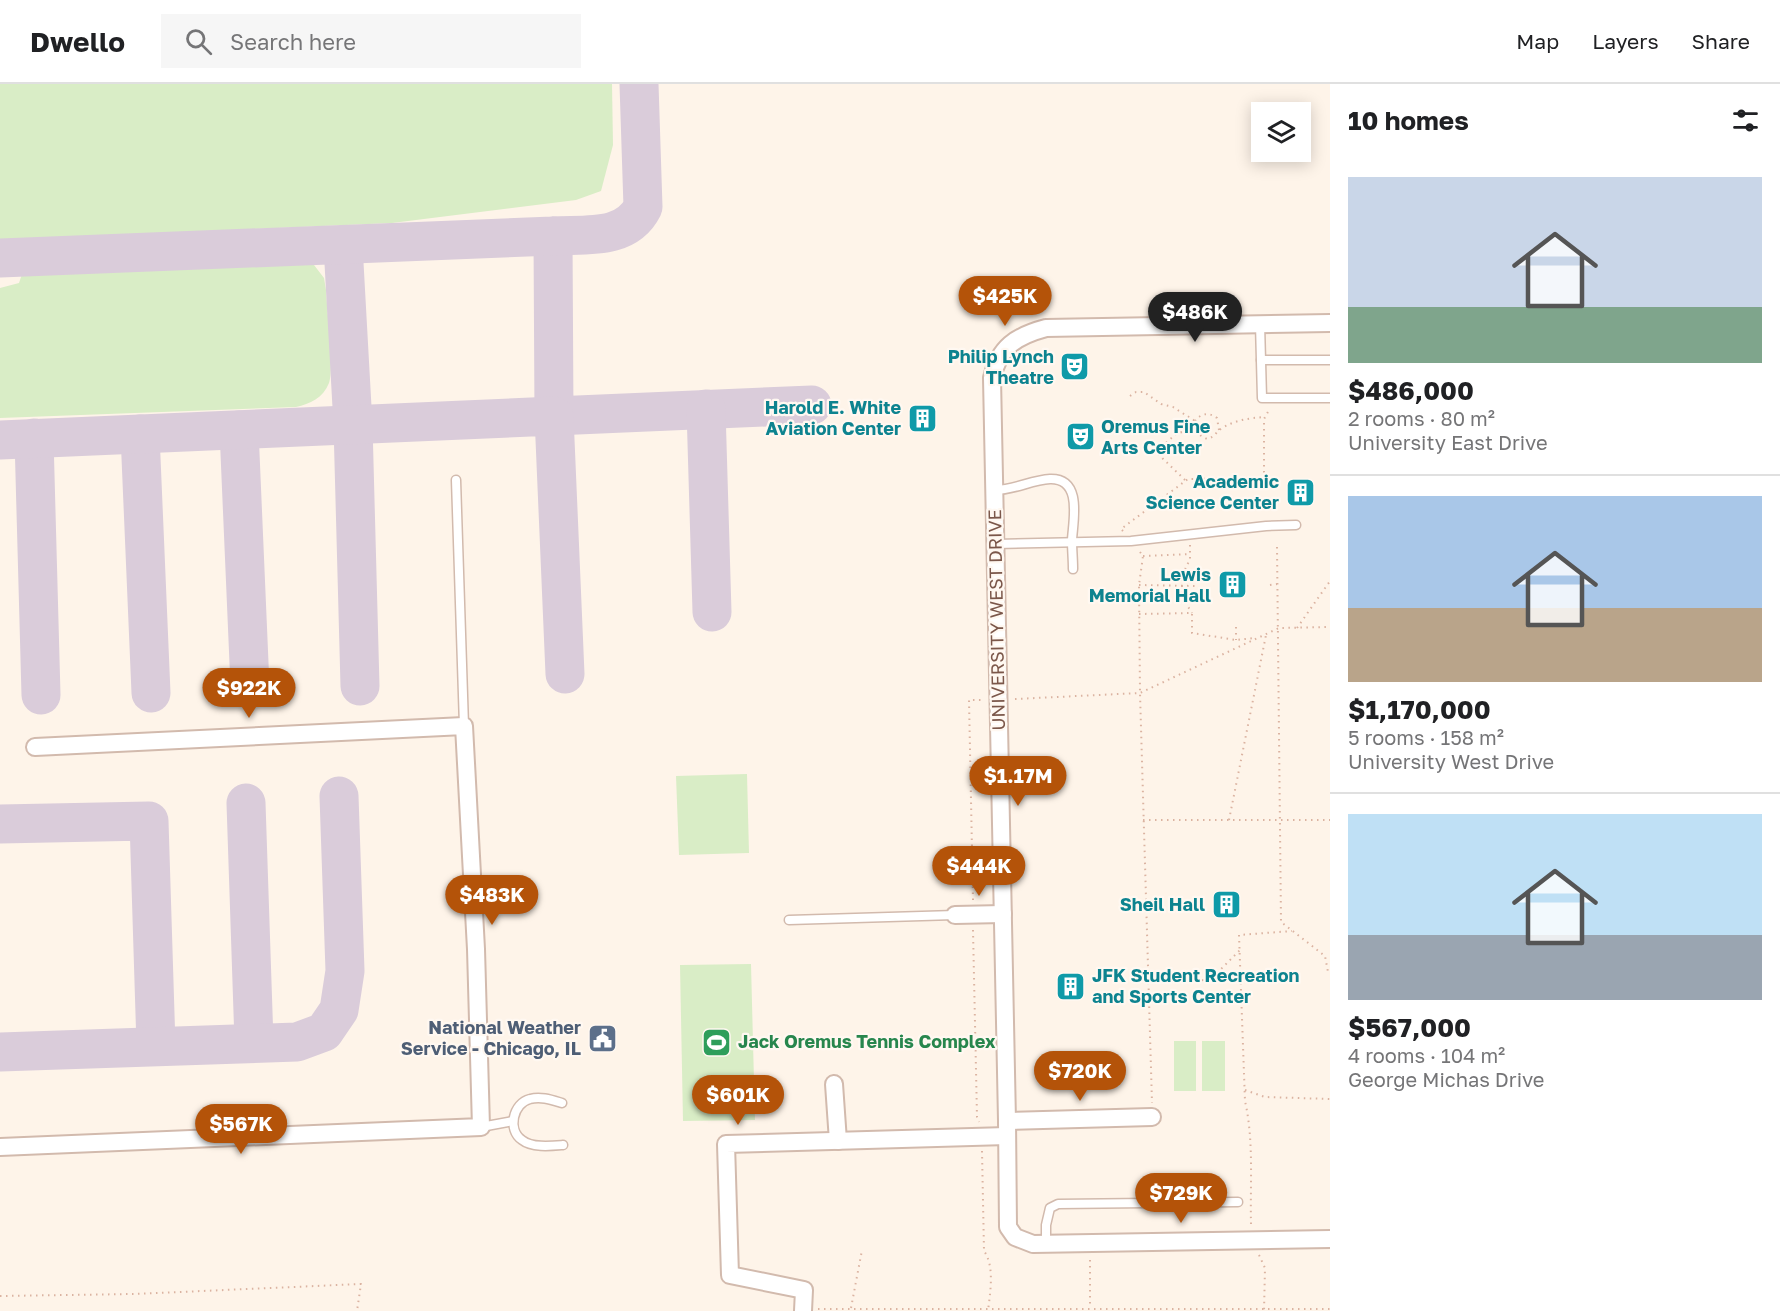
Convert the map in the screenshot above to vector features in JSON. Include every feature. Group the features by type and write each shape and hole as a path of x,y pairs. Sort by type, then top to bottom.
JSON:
{"street":[{"path":"1260,324 1330,323"},
{"name":"UNIVERSITY WEST DRIVE","path":"1040,1244 1015,1237 1008,1227 992,378 996,362 1006,346 1031,332 1046,328 1260,324"},
{"path":"0,1147 481,1128 476,949 464,726 35,747"},
{"path":"955,915 1003,914"},
{"path":"834,1084 838,1141"},
{"path":"803,1310 804,1290 730,1275 726,1144 982,1138 1007,1128 1152,1117"},
{"path":"1040,1244 1330,1239"}],"lane":[{"path":"1260,324 1262,398 1330,398"},
{"path":"1261,360 1330,360"},
{"path":"995,490 1017,488 1051,479 1066,484 1073,496 1074,507 1073,569"},
{"path":"456,480 464,726"},
{"path":"996,544 1131,541 1266,526 1296,525"},
{"path":"789,920 955,915"},
{"path":"562,1103 543,1098 529,1099 518,1108 513,1122 517,1135 522,1141 531,1144 563,1146"},
{"path":"481,1128 513,1122"},
{"path":"1040,1244 1050,1208 1058,1204 1238,1202"}],"path":[{"path":"1130,396 1136,392 1144,392 1161,404 1173,407 1195,421"},
{"path":"1152,1117 1140,693 1139,585 1143,556 1121,529 1186,481 1264,478 1265,417 1268,410 1278,410"},
{"path":"1219,430 1217,418 1210,414 1201,415 1195,421 1194,428 1199,436 1207,439 1215,436 1219,430 1244,419 1265,417"},
{"path":"1186,481 1156,452 1176,434 1194,428"},
{"path":"1190,543 1190,559 1182,576 1182,597 1192,613 1192,633 1236,640 1257,638"},
{"path":"1277,547 1281,922 1324,956 1328,972 1330,970"},
{"path":"1143,556 1190,554"},
{"path":"1297,628 1330,580"},
{"path":"1270,585 1277,584"},
{"path":"1139,585 1195,586"},
{"path":"1139,614 1192,613"},
{"path":"1236,627 1236,640"},
{"path":"969,700 1140,693 1279,628 1328,627 1330,632"},
{"path":"1229,820 1266,633"},
{"path":"1143,820 1330,820"},
{"path":"1263,1310 1265,1268 1251,1240 1250,1155 1239,935 1294,931"},
{"path":"1148,981 1210,980 1240,950"},
{"path":"1245,1090 1265,1097 1330,1099"},
{"path":"977,1117 982,1129 984,1251 989,1257 990,1286 988,1310"},
{"path":"1090,1243 1090,1308"},
{"path":"851,1310 862,1250"},
{"path":"0,1296 134,1294 361,1284 357,1311"},
{"path":"803,1310 1330,1309"}],"green space":[{"path":"0,84 612,84 613,145 601,191 576,200 392,223 0,240"},
{"path":"294,262 314,265 324,278 326,290 331,352 330,376 323,393 311,402 296,407 0,418 0,288 19,283 23,271"},
{"path":"747,774 749,853 679,855 676,776"},
{"name":"Jack Oremus Tennis Complex","path":"751,964 755,1120 683,1121 680,965"},
{"path":"1174,1041 1196,1041 1196,1091 1174,1091"},
{"path":"1202,1041 1225,1041 1225,1091 1202,1091"}],"taxiway":[{"path":"0,258 604,234 626,226 636,218 643,207 639,84"},
{"path":"553,236 554,416 812,405"},
{"path":"343,245 353,425 360,686"},
{"path":"706,409 712,612"},
{"path":"0,440 554,416 565,674"},
{"path":"239,430 250,686"},
{"path":"140,434 151,693"},
{"path":"34,438 41,695"},
{"path":"0,1052 297,1042 324,1032 339,1010 345,971 339,796"},
{"path":"246,803 254,1042"},
{"path":"0,824 149,821 156,1046"}],"place":[{"name":"Philip Lynch Theatre","path":"1075,367"},
{"name":"Harold E. White Aviation Center","path":"922,418"},
{"name":"Oremus Fine Arts Center","path":"1080,437"},
{"name":"Academic Science Center","path":"1300,492"},
{"name":"Lewis Memorial Hall","path":"1232,585"},
{"name":"Sheil Hall","path":"1226,905"},
{"name":"JFK Student Recreation and Sports Center","path":"1071,986"},
{"name":"National Weather Service - Chicago, IL","path":"602,1038"},
{"name":"Jack Oremus Tennis Complex","path":"717,1042"}]}
